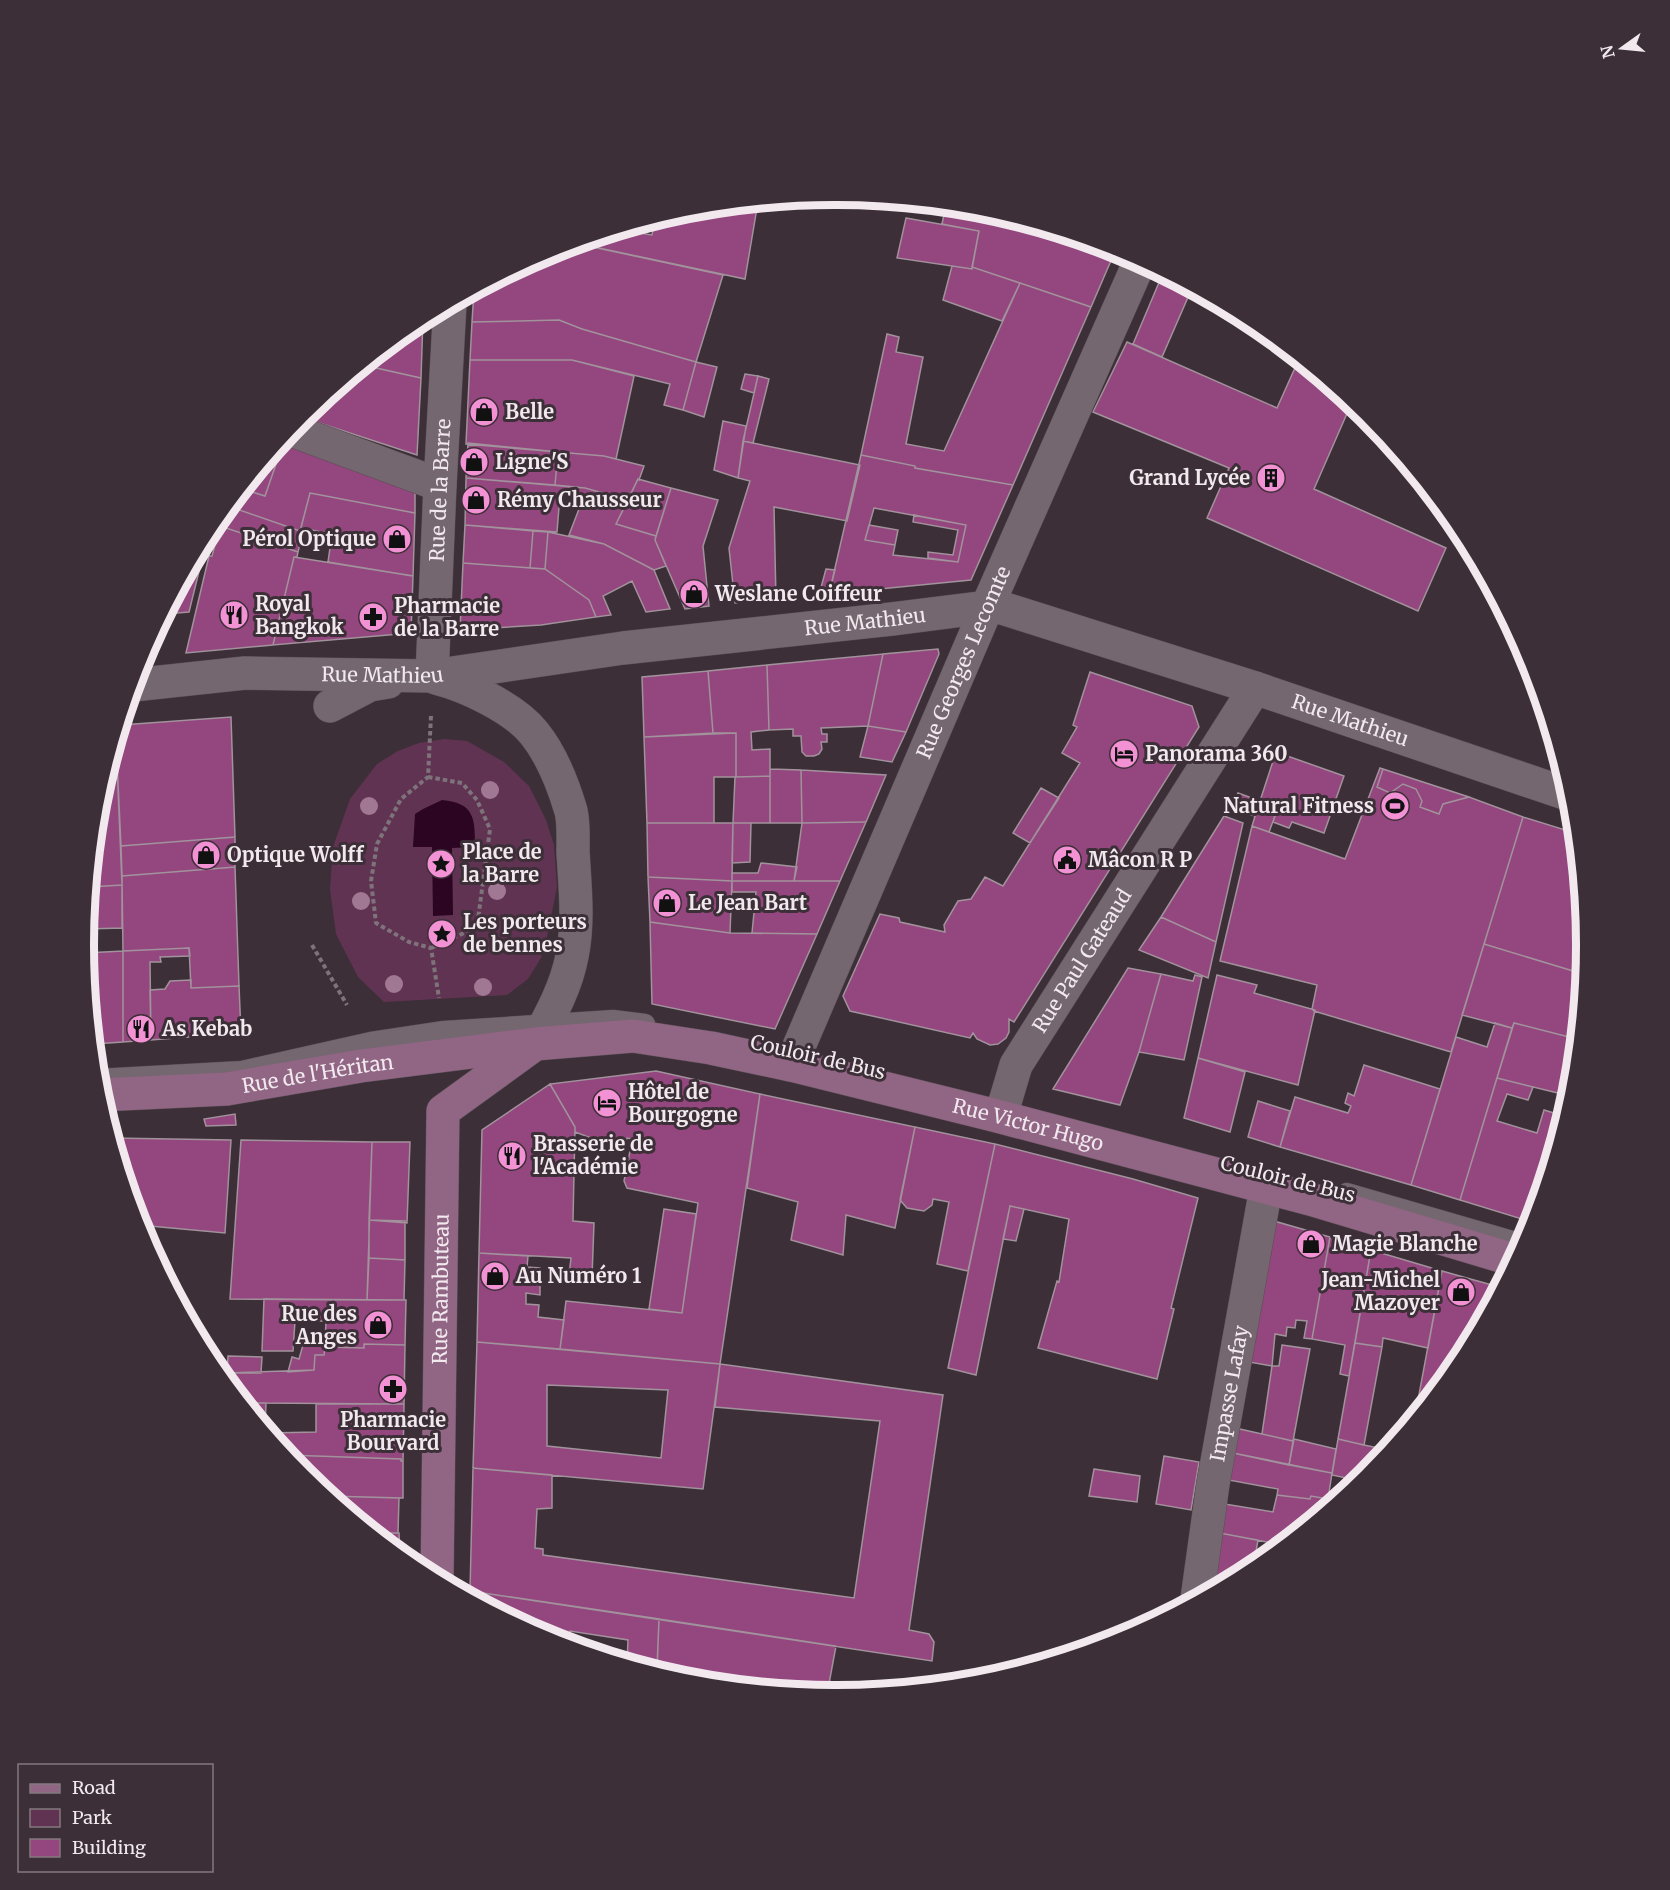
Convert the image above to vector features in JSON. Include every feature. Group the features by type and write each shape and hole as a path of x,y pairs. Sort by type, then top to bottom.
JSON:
{"street":[{"name":"Rue Georges Lecomte","path":"794,1057 987,607 1136,269"},
{"name":"Rue de la Barre","path":"432,676 449,313"},
{"path":"300,433 440,485"},
{"name":"Rue Mathieu","path":"143,684 244,673 432,676 623,648 987,607 1002,608 1255,688 1559,791"},
{"path":"330,706 370,685 432,676 456,683 483,696 510,712 534,732 557,771 572,813 576,909 573,956 559,1000 541,1034"},
{"name":"Rue Paul Gateaud","path":"1001,1109 1016,1065 1255,688"},
{"name":"Rue Victor Hugo","path":"541,1034 633,1036 711,1048 794,1057 1001,1109 1506,1258"},
{"name":"Rue de l'Héritan","path":"110,1095 227,1089 541,1034"},
{"name":"Rue Rambuteau","path":"437,1569 444,1111 541,1034"},
{"name":"Impasse Lafay","path":"1198,1590 1213,1484 1266,1188"}],"lane":[{"path":"107,1078 242,1071 371,1042 444,1031 541,1034"},
{"name":"Couloir de Bus","path":"1001,1109 1078,1124 1284,1179 1342,1192 1513,1241"}],"path":[{"path":"428,777 462,783 477,800 490,829 477,927 431,948 409,942 376,923 371,881 376,844 401,799 428,777 432,676"},
{"path":"312,945 347,1005"},
{"path":"431,948 444,1031"}],"green space":[{"path":"444,739 467,741 504,762 529,786 546,820 554,845 557,887 547,937 541,958 528,979 507,995 384,1002 358,977 336,934 330,889 333,847 350,799 377,764 398,751 419,743"}],"shaded area":[{"path":"442,800 461,805 471,814 475,847 452,848 453,915 433,916 432,847 413,847 415,814"}],"building":[{"path":"757,209 745,279 591,246 635,232 652,235 653,228 691,219"},
{"path":"944,213 979,219 1027,230 1112,259 1091,307 972,267 979,231 942,224"},
{"path":"906,218 979,231 972,269 897,258"},
{"path":"590,247 723,275 696,362 582,329 559,320 472,322 473,299 507,281"},
{"path":"952,266 972,269 972,267 1020,283 1002,321 943,300"},
{"path":"1160,280 1189,295 1162,357 1133,344"},
{"path":"1020,283 1091,307 1013,485 915,468 915,466 861,455 887,334 899,337 896,352 923,357 906,444 944,451"},
{"path":"559,320 582,329 696,362 683,410 664,405 670,384 572,360 470,360 472,322"},
{"path":"423,330 421,378 373,367"},
{"name":"Grand Lycée","path":"1127,342 1277,408 1296,366 1348,411 1314,489 1446,548 1418,611 1207,518 1229,468 1093,412"},
{"path":"470,360 572,360 634,376 616,459 466,444"},
{"path":"696,362 717,367 704,417 683,410"},
{"path":"373,367 421,378 417,455 312,420"},
{"path":"745,374 758,376 754,393 741,389"},
{"path":"758,376 769,379 753,443 743,441"},
{"path":"723,421 746,426 738,478 714,470"},
{"path":"743,441 860,465 847,521 774,507 776,599 735,603 729,548 750,481 738,478"},
{"path":"290,443 415,489 415,513 310,493 300,531 237,509 250,491 265,496 279,456"},
{"path":"468,443 558,452 555,485 466,478"},
{"path":"558,452 604,456 644,466 628,500 585,488 555,485"},
{"path":"861,455 915,466 915,468 1013,485 971,580 829,594","holes":["874,508 966,525 958,562 893,555 895,545 865,540"]},
{"path":"279,456 265,496 250,491"},
{"path":"466,478 585,488 628,500 616,524 656,536 655,540 666,566 654,570 604,544 569,535 584,496 560,495 557,532 465,525"},
{"path":"638,479 671,488 656,536 616,524"},
{"path":"671,488 718,500 703,546 709,606 685,609 655,540"},
{"path":"310,493 415,513 413,576 328,562 332,534 301,528"},
{"path":"237,509 303,532 298,552 224,527"},
{"path":"914,515 966,525 958,562 928,558 928,552 953,555 958,530 913,522"},
{"path":"465,525 533,531 530,568 463,563"},
{"path":"869,525 898,530 895,545 865,540"},
{"path":"224,527 298,552 297,557 294,557 273,645 186,653 209,556 212,556 217,537"},
{"path":"533,531 548,532 545,569 530,568"},
{"path":"548,532 604,544 654,570 670,609 646,612 632,581 603,596 611,615 596,617 589,600 545,569"},
{"path":"294,557 413,576 411,633 273,645"},
{"path":"463,563 545,569 589,600 596,617 541,625 460,630"},
{"path":"201,564 189,612 173,613"},
{"path":"826,569 835,570 829,594 819,595"},
{"path":"938,649 939,654 906,732 868,726 883,654"},
{"path":"883,654 868,726 821,728 822,734 827,734 827,742 821,742 822,749 814,756 806,756 802,752 801,736 793,736 793,729 769,730 767,665"},
{"path":"767,665 769,730 751,732 752,750 770,749 770,776 736,777 736,733 713,733 708,671"},
{"path":"708,671 713,733 644,737 642,677"},
{"name":"Mâcon R P","path":"1090,672 1192,706 1199,727 1014,1022 1009,1019 1009,1032 1006,1038 998,1044 990,1045 977,1039 973,1033 970,1038 850,1011 843,996 880,914 899,918 900,922 945,932 944,925 958,901 971,899 985,877 1003,886 1080,763 1062,753 1077,727 1073,725"},
{"path":"231,717 235,837 121,846 117,765 129,724"},
{"path":"868,726 906,732 892,762 860,757"},
{"path":"736,733 736,777 714,777 714,823 647,823 644,737"},
{"path":"1276,752 1344,776 1324,833 1292,822 1289,828 1273,822 1275,816 1257,810 1255,816 1230,808 1238,793 1260,801"},
{"path":"117,766 122,885 97,887 101,848"},
{"path":"1380,768 1383,769 1377,787 1390,793 1403,784 1416,789 1422,801 1420,807 1439,814 1443,804 1469,797 1523,817 1451,1052 1314,1011 1312,1009 1317,985 1220,961 1252,826 1345,859"},
{"path":"770,769 801,770 802,823 770,823"},
{"path":"1383,769 1469,797 1443,804 1439,814 1420,807 1422,801 1416,789 1403,784 1390,793 1377,787"},
{"path":"801,770 886,775 866,822 802,823"},
{"path":"770,776 770,823 733,823 735,777"},
{"path":"1041,788 1059,798 1030,843 1013,833"},
{"path":"1257,810 1275,816 1269,832 1252,826"},
{"path":"1224,816 1243,823 1216,942 1161,917"},
{"path":"1523,817 1566,830 1574,897 1575,972 1484,944"},
{"path":"866,822 840,881 794,881 802,823"},
{"path":"647,823 733,823 732,881 648,877"},
{"path":"733,823 751,823 750,862 732,863"},
{"path":"235,837 235,867 122,876 121,846"},
{"path":"761,863 797,867 794,881 732,881 732,873 758,873"},
{"path":"235,867 239,986 191,988 189,948 123,951 122,876"},
{"path":"648,877 732,881 730,933 650,922"},
{"path":"732,881 840,881 817,934 752,933 756,892 732,892"},
{"path":"122,885 122,928 95,929 97,887"},
{"path":"1161,917 1216,942 1208,978 1139,950"},
{"path":"650,922 730,933 817,934 775,1029 652,1004"},
{"path":"1484,944 1575,972 1570,1037 1514,1023 1512,1028 1462,1015"},
{"path":"189,948 190,956 160,957 161,962 150,962 151,1040 123,1042 123,951"},
{"path":"123,951 123,1042 101,1043 94,953"},
{"path":"1128,968 1161,974 1139,1052 1120,1105 1053,1089"},
{"path":"1161,974 1193,981 1195,975 1202,977 1184,1060 1139,1052"},
{"path":"1217,975 1257,985 1254,993 1315,1010 1298,1085 1198,1058"},
{"path":"191,980 191,988 239,986 241,1033 151,1040 150,990 165,989 170,981"},
{"path":"1495,1023 1512,1028 1460,1200 1411,1185 1456,1037 1487,1047"},
{"path":"1514,1023 1570,1037 1560,1094 1497,1078"},
{"path":"1198,1058 1245,1072 1230,1132 1184,1118"},
{"path":"1364,1065 1440,1089 1411,1185 1280,1147 1295,1097 1348,1113 1351,1106 1345,1103 1348,1093 1354,1096"},
{"path":"656,1071 760,1094 720,1364 560,1349 566,1301 682,1313 698,1203 627,1188 624,1181 626,1171 632,1167 628,1162 632,1139 627,1138 623,1150 575,1132 575,1127 550,1084"},
{"path":"1497,1078 1533,1087 1528,1100 1507,1094 1497,1121 1537,1133 1544,1110 1555,1113 1536,1183 1522,1219 1460,1200"},
{"path":"550,1084 575,1127 573,1221 594,1223 592,1277 569,1275 571,1258 479,1253 482,1130"},
{"path":"760,1094 915,1127 895,1228 846,1215 843,1255 791,1240 798,1202 747,1188"},
{"path":"1258,1101 1290,1111 1280,1147 1248,1137"},
{"path":"235,1114 236,1125 206,1126 204,1119"},
{"path":"915,1127 995,1144 968,1271 937,1264 949,1202 933,1199 932,1205 924,1211 907,1208 900,1200"},
{"path":"120,1138 231,1140 225,1233 150,1226"},
{"path":"241,1140 372,1142 367,1300 230,1299"},
{"path":"372,1142 410,1142 407,1223 369,1220"},
{"path":"995,1144 1198,1198 1171,1308 1174,1309 1157,1379 1038,1348 1057,1281 1059,1282 1069,1219 1010,1206 976,1375 948,1368"},
{"path":"1010,1206 1024,1209 1016,1241 1003,1239"},
{"path":"664,1209 696,1214 682,1313 649,1309"},
{"path":"1267,1219 1330,1237 1312,1339 1304,1338 1307,1321 1296,1320 1295,1328 1287,1327 1286,1336 1275,1334 1272,1366 1243,1361"},
{"path":"369,1220 405,1221 405,1260 369,1258"},
{"path":"1330,1237 1371,1250 1349,1376 1340,1374 1345,1345 1312,1339"},
{"path":"1371,1250 1442,1271 1428,1348 1383,1338 1382,1347 1355,1343"},
{"path":"479,1253 528,1256 527,1267 540,1268 540,1295 526,1293 526,1304 539,1305 538,1317 564,1320 560,1349 477,1342"},
{"path":"369,1258 405,1260 404,1300 367,1300"},
{"path":"556,1268 568,1269 566,1277 555,1276"},
{"path":"1442,1271 1492,1285 1451,1356 1418,1401"},
{"path":"264,1299 406,1300 405,1345 364,1344 364,1348 325,1347 324,1355 315,1355 314,1370 288,1372 292,1357 299,1359 303,1345 325,1344 326,1321 295,1321 293,1351 262,1351"},
{"path":"477,1342 720,1364 703,1489 473,1468","holes":["547,1385 668,1390 661,1458 547,1446"]},
{"path":"1355,1343 1382,1347 1364,1445 1338,1439"},
{"path":"364,1344 405,1345 404,1404 254,1403 231,1373 314,1370 315,1355 324,1355 325,1347 364,1348"},
{"path":"1282,1345 1310,1349 1293,1441 1262,1434 1272,1366 1279,1366"},
{"path":"228,1356 262,1357 261,1373 231,1373 227,1367"},
{"path":"720,1364 943,1395 909,1630 929,1634 934,1642 932,1661 476,1592 470,1589 473,1468 552,1475 552,1508 537,1509 535,1548 543,1549 543,1555 854,1598 880,1421 715,1407"},
{"path":"254,1403 266,1403 265,1417"},
{"path":"316,1404 404,1404 403,1461 401,1459 299,1455 278,1433 316,1432"},
{"path":"1231,1427 1293,1441 1289,1465 1228,1452"},
{"path":"1294,1439 1336,1449 1332,1473 1289,1465"},
{"path":"1338,1439 1378,1448 1349,1479 1332,1475"},
{"path":"1228,1452 1332,1473 1327,1499 1277,1495 1278,1489 1223,1479"},
{"path":"299,1455 401,1459 403,1461 403,1498 341,1496"},
{"path":"1164,1456 1199,1462 1191,1510 1156,1504"},
{"path":"1094,1469 1140,1476 1137,1502 1089,1496"},
{"path":"1277,1495 1327,1499 1271,1543 1214,1532 1219,1503 1273,1512"},
{"path":"341,1496 399,1498 398,1533 385,1533"},
{"path":"1214,1532 1258,1540 1256,1554 1205,1586"},
{"path":"385,1533 399,1533 399,1543"},
{"path":"476,1592 659,1619 657,1663 627,1655 628,1640 570,1631 570,1636 552,1629"},
{"path":"659,1619 836,1646 829,1685 787,1684 738,1679 657,1663"}],"place":[{"name":"Belle","path":"484,412"},
{"name":"Ligne'S","path":"474,462"},
{"name":"Grand Lycée","path":"1271,478"},
{"name":"Rémy Chausseur","path":"476,500"},
{"name":"Pérol Optique","path":"397,539"},
{"name":"Weslane Coiffeur","path":"694,594"},
{"name":"Royal Bangkok","path":"234,615"},
{"name":"Pharmacie de la Barre","path":"373,617"},
{"name":"Panorama 360","path":"1124,754"},
{"name":"Natural Fitness","path":"1395,806"},
{"name":"Optique Wolff","path":"206,855"},
{"name":"Mâcon R P","path":"1067,860"},
{"name":"Place de la Barre","path":"441,864"},
{"name":"Le Jean Bart","path":"667,903"},
{"name":"Les porteurs de bennes","path":"442,934"},
{"name":"As Kebab","path":"141,1029"},
{"name":"Hôtel de Bourgogne","path":"607,1103"},
{"name":"Brasserie de l'Académie","path":"512,1156"},
{"name":"Magie Blanche","path":"1311,1244"},
{"name":"Au Numéro 1","path":"495,1276"},
{"name":"Jean-Michel Mazoyer","path":"1461,1292"},
{"name":"Rue des Anges","path":"378,1325"},
{"name":"Pharmacie Bourvard","path":"393,1389"}]}
